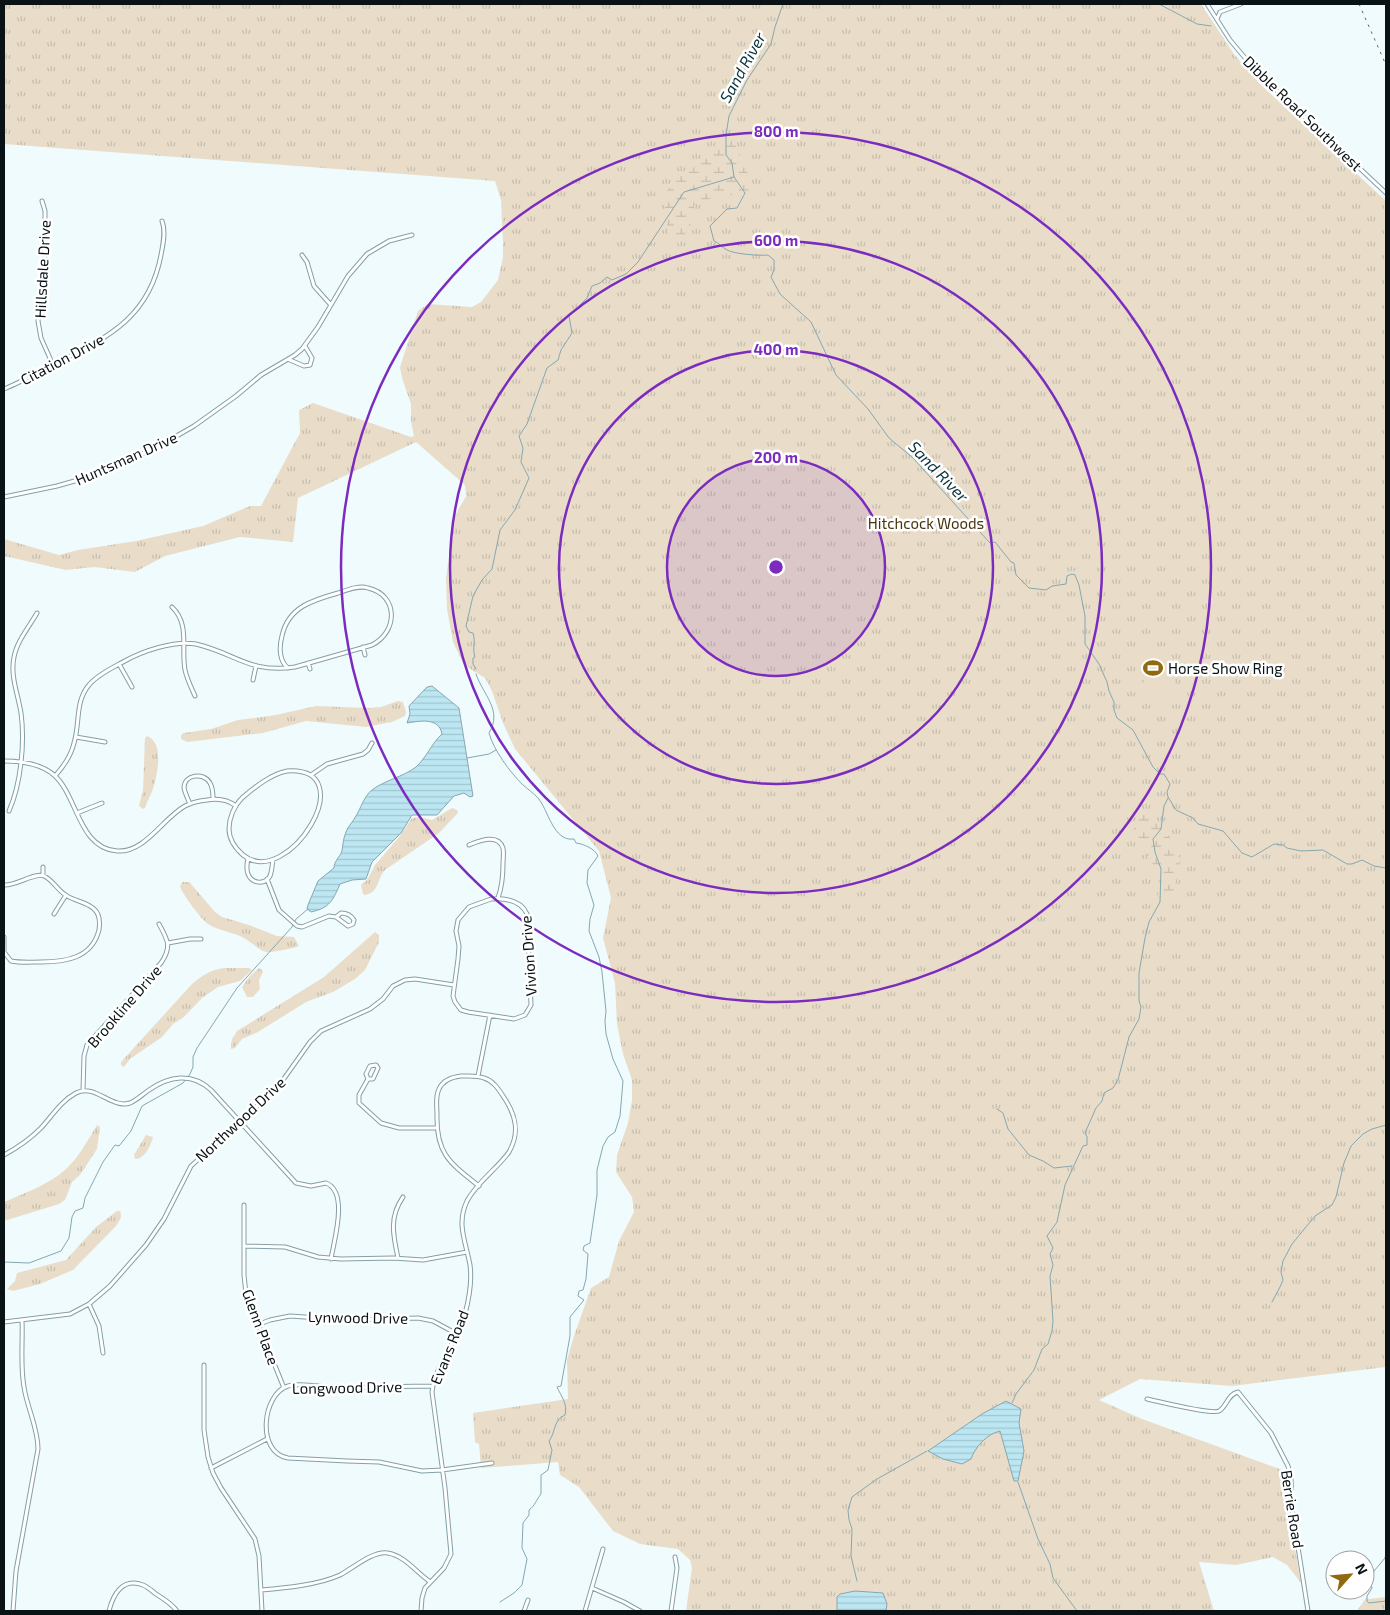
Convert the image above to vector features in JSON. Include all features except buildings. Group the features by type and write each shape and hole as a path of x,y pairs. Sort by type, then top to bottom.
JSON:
{"street":[{"name":"Dibble Road Southwest","path":"1207,4 1242,55 1261,77 1386,193"},
{"path":"1217,20 1220,12 1241,4"},
{"name":"Hillsdale Drive","path":"42,201 45,211 45,265 38,321 41,338 52,365"},
{"name":"Citation Drive","path":"4,390 100,341 128,320 151,289 159,268 164,229 162,221"},
{"name":"Huntsman Drive","path":"4,497 73,482 154,449 194,426 236,396 261,375 295,355 306,346 348,276 367,254 389,240 412,235"},
{"path":"302,255 307,262 314,286 330,304"},
{"path":"286,360 295,361 304,366 310,365 312,358 306,346"},
{"path":"55,776 70,755 76,737 79,708 86,688 95,679 118,664 144,652 184,644 197,644 256,666 288,668 372,645 382,638 388,631 392,619 390,607 385,598 372,589 360,587 304,604 293,614 284,627 281,641 282,662 288,668"},
{"path":"172,607 181,620 185,669 195,696"},
{"path":"9,811 15,795 20,762 22,722 14,678 13,660 18,644 38,613"},
{"path":"364,647 365,655"},
{"path":"308,663 310,668"},
{"path":"118,664 132,687"},
{"path":"253,680 256,666"},
{"path":"76,737 105,742"},
{"path":"312,775 327,764 363,754 372,743"},
{"path":"4,761 37,766 55,776 64,787 84,828 94,841 110,850 124,851 133,849 165,821 190,804 213,799 228,801 236,806"},
{"path":"299,770 312,775 320,795 319,809 316,818 308,830 290,849 281,857 261,861 248,858 236,848 230,837 230,821 236,806 246,796 267,780 283,772 299,770"},
{"path":"190,804 185,786 188,780 197,775 209,781 212,786 213,799"},
{"path":"77,813 102,803"},
{"path":"468,845 492,839 499,842 502,846 504,854 503,877 498,898"},
{"path":"248,858 247,870 250,878 258,882 267,880"},
{"path":"273,860 271,872 267,880 279,910 291,921 297,926 302,927 329,916 336,917 348,926 353,924 354,920 346,913 341,913 336,917"},
{"path":"42,875 43,867"},
{"path":"4,886 42,875"},
{"path":"4,937 5,955 9,960 60,962 81,955 88,950 96,938 100,925 99,916 96,911 92,907 66,895 42,875"},
{"path":"54,914 66,895"},
{"name":"Vivion Drive","path":"498,898 520,903 527,914 531,1005 527,1013 519,1018 461,1010 453,999 454,985 458,959 457,927 460,917 471,906 487,900 498,898"},
{"path":"159,924 168,943 201,939"},
{"name":"Brookline Drive","path":"83,1091 84,1056 87,1045 161,963 166,955 168,943"},
{"name":"Northwood Drive","path":"4,1322 70,1314 89,1304 117,1279 146,1245 164,1219 191,1166 278,1087 310,1042 324,1028 370,1009 383,999 393,986 405,980 416,979 454,985"},
{"path":"479,1186 445,1154 437,1137 436,1102 441,1085 452,1077 478,1076 490,1015"},
{"path":"368,1079 373,1079 378,1071 376,1065 370,1066 366,1074 368,1079 359,1094 359,1103 381,1122 399,1128 436,1128"},
{"name":"Evans Road","path":"421,1611 423,1593 429,1581 444,1568 451,1554 448,1513 432,1386 457,1334 465,1312 469,1289 470,1265 462,1230 462,1215 469,1199 509,1152 514,1144 516,1130 512,1110 501,1092 492,1082 478,1076"},
{"path":"4,1155 32,1137 63,1103 74,1094 83,1091 97,1093 116,1102 126,1103 132,1102 151,1088 167,1080 176,1078 197,1080 208,1087 296,1183 311,1186 326,1183 334,1189 338,1199 339,1210 331,1259"},
{"path":"398,1258 393,1221 397,1205 403,1196"},
{"name":"Glenn Place","path":"244,1205 246,1294 284,1388"},
{"path":"244,1246 283,1246 310,1255 331,1259 398,1258 423,1260 467,1252"},
{"path":"89,1304 99,1326 103,1353"},
{"name":"Lynwood Drive","path":"257,1325 290,1316 348,1320 418,1318 433,1321 457,1334"},
{"path":"13,1611 16,1570 38,1449 36,1429 22,1379 22,1320"},
{"path":"204,1365 204,1430 208,1457 221,1488 255,1539 259,1556 262,1611"},
{"name":"Longwood Drive","path":"267,1439 265,1429 271,1401 284,1388 291,1385 340,1388 432,1386"},
{"name":"Berrie Road","path":"1147,1398 1198,1410 1217,1412 1232,1394 1238,1392 1270,1433 1288,1466 1291,1477 1292,1509 1308,1611"},
{"path":"212,1468 267,1439 282,1457 379,1462 416,1470 442,1470 492,1463"},
{"path":"586,1611 603,1548"},
{"path":"261,1590 283,1589 330,1579 375,1554 385,1553 404,1560 429,1581"},
{"path":"671,1611 677,1568 675,1558"},
{"path":"109,1611 116,1591 125,1585 135,1583 147,1587 167,1601 177,1611"},
{"path":"592,1588 640,1611"},
{"path":"524,1611 528,1600"}],"green space":[{"name":"Hitchcock Woods","path":"4,4 1201,4 1234,54 1258,82 1386,201 1386,1367 1232,1386 1140,1379 1099,1400 1142,1419 1285,1471 1291,1526 1301,1583 1287,1565 1273,1557 1236,1565 1199,1562 1214,1611 686,1611 692,1568 690,1560 678,1549 640,1544 613,1531 579,1487 560,1475 558,1462 481,1468 479,1444 475,1442 473,1413 568,1399 567,1360 591,1288 609,1277 619,1241 634,1212 632,1197 616,1172 617,1155 628,1123 632,1100 632,1080 623,1054 617,1024 615,983 603,938 611,898 599,851 515,749 485,678 464,665 453,642 447,609 446,578 455,516 466,496 465,485 416,442 298,498 293,542 240,537 165,556 135,572 94,567 66,570 4,556 4,539 59,555 203,526 250,506 261,506 300,433 299,410 313,403 411,437 414,436 411,422 411,404 400,367 418,311 428,304 472,307 481,302 498,280 503,257 503,244 501,200 495,181 4,144"},
{"path":"732,136 752,183 746,197 719,196 694,205 693,221 679,244 669,237 663,195 692,163 716,150"},
{"name":"Horse Show Ring","path":"1156,643 1180,692 1155,704 1147,687 1145,688 1142,683 1144,679 1132,655 1142,650 1141,647 1144,646 1145,648"},
{"path":"398,701 403,702 406,712 405,716 392,722 366,727 306,721 263,733 187,742 181,739 181,735 184,733 211,729 238,720 276,715 316,706 368,708 381,707"},
{"path":"147,736 156,745 158,760 153,789 143,809 139,806 143,790 145,738"},
{"path":"452,808 457,810 458,813 439,833 385,870 376,888 370,893 363,894 361,885 367,880 375,865 399,837 412,818 419,817 432,820"},
{"path":"1141,813 1159,823 1171,839 1181,861 1171,901 1158,896 1159,873 1133,830"},
{"path":"182,882 191,884 215,912 222,917 277,936 294,937 299,946 266,952 240,936 213,927 205,921 189,901 180,887"},
{"path":"375,932 379,935 379,942 365,970 355,979 333,992 306,1002 258,1032 242,1039 235,1048 231,1049 232,1039 237,1031 324,977"},
{"path":"224,968 249,968 252,970 240,981 218,987 202,998 184,1017 173,1024 162,1037 130,1059 124,1067 121,1065 121,1062 192,984 207,973"},
{"path":"259,968 263,972 259,980 260,989 253,997 247,997 242,987"},
{"path":"97,1125 100,1127 97,1149 80,1175 72,1182 65,1200 59,1204 4,1221 4,1202 28,1192 59,1175 79,1154"},
{"path":"146,1135 153,1137 151,1144 142,1157 135,1159 134,1155"},
{"path":"117,1211 120,1211 121,1215 116,1226 73,1270 40,1284 13,1291 7,1289 15,1281 17,1273 66,1260 96,1227"},
{"path":"1386,1597 1386,1611 1357,1611 1365,1600 1375,1600 1375,1598"}],"water":[{"path":"432,686 459,708 473,796 470,797 464,793 454,796 437,815 412,815 401,833 372,862 366,879 352,880 340,884 327,906 311,912 307,909 318,881 334,868 342,851 347,830 367,795 377,787 416,767 442,734 437,725 428,721 407,723 410,714 409,706 427,687"},
{"path":"1006,1401 1021,1409 1019,1423 1024,1451 1018,1481 1014,1481 1000,1431 986,1438 971,1459 962,1464 943,1459 928,1451 982,1414"},
{"path":"855,1591 883,1593 887,1604 886,1611 837,1611 837,1597 840,1594"}],"waterway":[{"name":"Sand River","path":"783,4 771,44 747,80 729,116 726,135 726,155 732,163 734,177 745,193 737,208 727,209 710,226 714,241 730,251 768,255 774,260 774,270 771,277 780,294 811,322 836,375 868,409 889,438 913,458 990,543 995,542 1011,562 1014,563 1016,575 1029,588 1046,590 1052,586 1066,584 1067,576 1075,575 1079,585 1085,616 1085,644 1099,664 1107,682 1117,718 1133,730 1153,767 1160,774 1164,774 1170,784 1167,792 1168,797 1176,810 1193,818 1198,824 1223,831 1242,853 1252,857 1274,844 1301,851 1323,850 1347,864 1362,860 1374,866 1386,868"},
{"path":"1159,4 1197,24 1211,26"},
{"path":"476,669 473,664 473,658 475,657 474,636 466,626 473,596 482,580 492,569 500,530 515,510 529,478 521,462 523,448 519,436 527,424 547,368 558,360 561,350 572,333 569,316 587,298 592,286 600,283 607,277 612,280 626,274 638,262 684,192 734,177"},
{"path":"476,674 493,710 493,725 489,733 503,761 518,780 542,803 556,830 567,839 574,839 576,843 589,847 598,856 588,870 587,883 594,905 589,931 599,957 602,972 606,1034 613,1059 623,1081 620,1116 615,1132 608,1137 603,1146 597,1170 597,1195 590,1243 584,1246 583,1250 588,1254 586,1279 583,1290 579,1291 578,1296 584,1300 570,1317 570,1336 561,1386 557,1387 565,1404 566,1411 565,1415 558,1420 549,1441 552,1450 548,1470 541,1475 541,1494 529,1510 529,1515 523,1523 522,1548 527,1559 522,1585 500,1602"},
{"path":"467,758 489,754 496,750"},
{"path":"1012,1403 1016,1394 1034,1370 1042,1349 1048,1344 1052,1331 1050,1276 1053,1265 1050,1254 1053,1248 1047,1236 1057,1222 1065,1185 1083,1146 1087,1145 1085,1133 1096,1108 1102,1101 1104,1093 1113,1088 1118,1080 1129,1037 1139,1019 1141,1007 1139,1001 1139,973 1145,938 1149,922 1160,902 1161,869 1153,839 1161,829 1164,806 1168,798"},
{"path":"4,1262 29,1263 61,1251 69,1238 72,1217 75,1211 83,1208 85,1198 103,1162 115,1145 119,1146 131,1131 142,1106 183,1083 193,1067 193,1057 197,1048 237,988 292,927 296,919 308,909"},
{"path":"997,1109 1003,1113 1008,1129 1029,1155 1054,1168 1072,1166"},
{"path":"1272,1302 1283,1280 1281,1272 1283,1261 1292,1244 1315,1216 1332,1205 1351,1146 1363,1134 1386,1125"},
{"path":"857,1581 851,1556 852,1529 848,1510 852,1497 877,1479 927,1451"},
{"path":"1018,1482 1038,1539 1050,1564 1053,1578 1077,1611"},
{"path":"1386,1553 1385,1558 1369,1577 1372,1588 1367,1596 1369,1603 1386,1601"}],"railway":[{"path":"1359,4 1386,65"}],"place":[{"name":"Horse Show Ring","path":"1153,668"}]}
